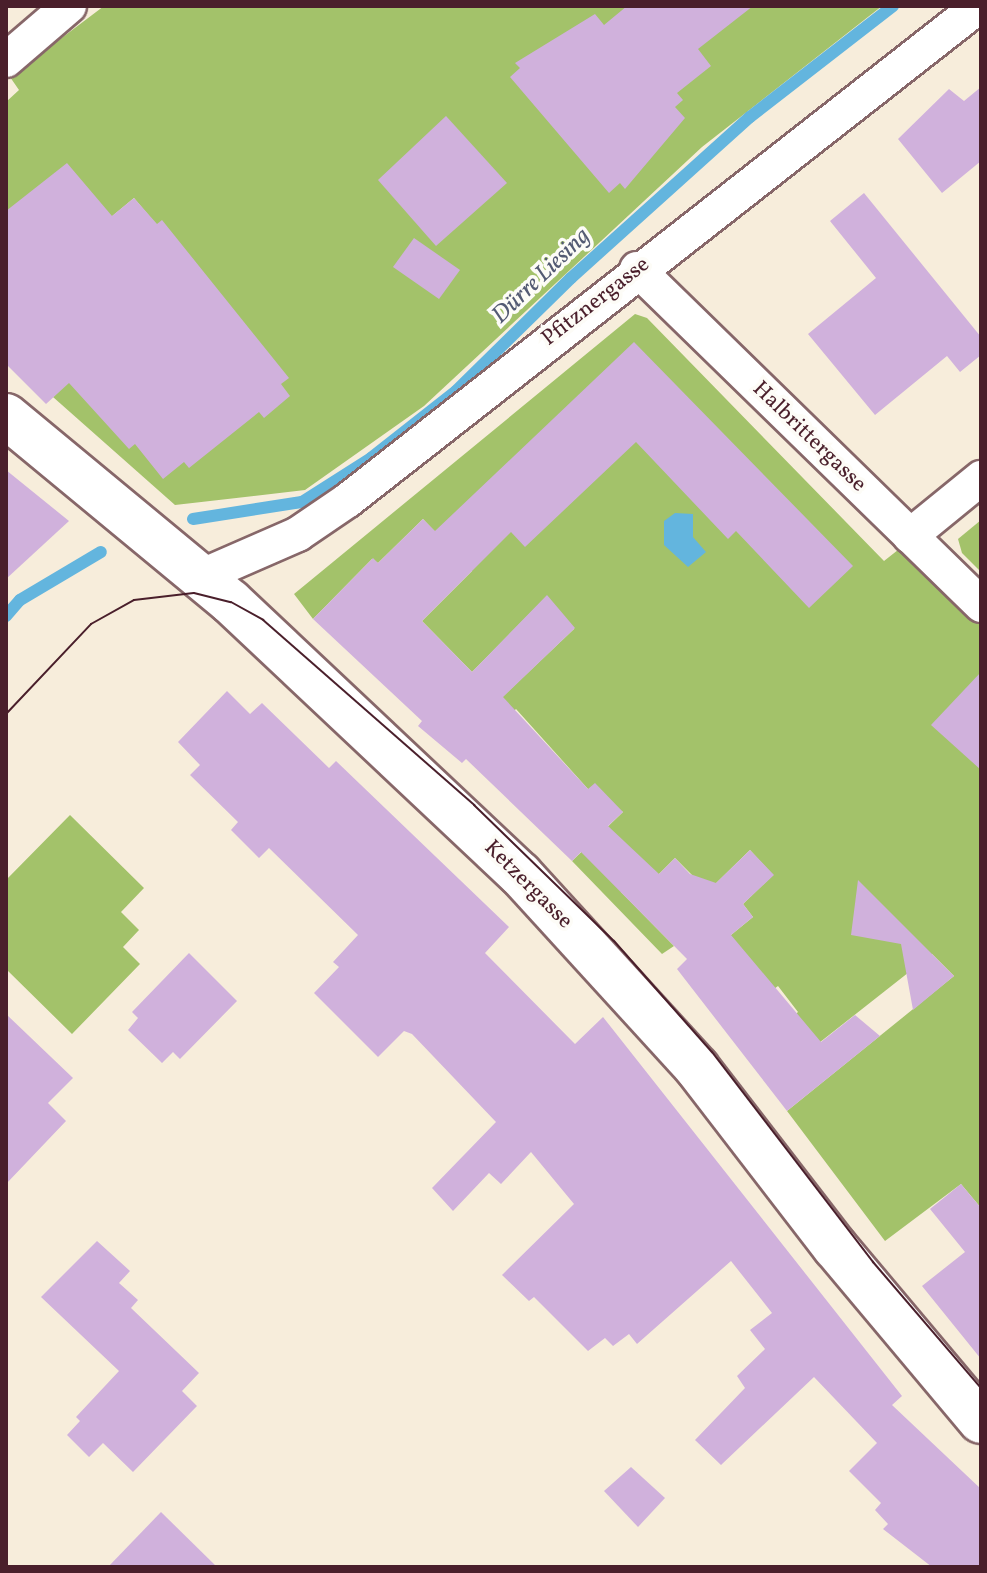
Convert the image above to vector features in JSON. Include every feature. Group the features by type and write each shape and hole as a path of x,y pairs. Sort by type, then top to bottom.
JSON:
{"main road":[{"name":"Ketzergasse","path":"6,416 202,576 520,874 618,976 981,1421"}],"street":[{"path":"6,60 69,6"},
{"name":"Pfitznergasse","path":"202,576 298,534 348,500 637,269 979,6"},
{"name":"Halbrittergasse","path":"637,269 981,605"},
{"path":"910,536 981,478"}],"green space":[{"path":"104,6 882,6 702,147 424,406 305,490 175,505 53,397 156,224 134,198 70,251 6,269 6,102 19,90 10,77"},
{"path":"635,314 647,318 884,561 903,546 981,621 981,1208 961,1184 885,1241 787,1111 954,976 932,954 810,1050 788,1021 798,1012 778,986 725,1026 731,935 753,917 743,904 773,875 750,850 708,891 675,858 659,874 621,892 674,946 662,954 572,861 623,812 588,789 516,709 494,731 479,719 574,629 547,596 472,672 422,621 472,571 423,519 378,563 372,559 313,619 294,594"},
{"path":"981,520 981,572 962,553 958,539"},
{"path":"70,815 144,888 121,912 139,930 123,947 140,964 72,1034 6,969 6,880"}],"water":[{"path":"675,513 693,514 693,537 706,552 688,567 664,545 664,521"}],"building":[{"path":"627,6 753,6 698,49 711,66 677,93 683,100 675,107 685,118 625,189 620,183 609,193 510,77 520,68 515,63 595,14 604,25"},
{"path":"981,87 981,161 942,193 898,139 949,89 964,101"},
{"path":"446,116 507,183 436,246 378,180"},
{"path":"67,163 112,216 134,198 157,224 162,220 289,378 281,384 290,396 264,418 259,412 189,468 184,462 163,479 135,444 129,449 69,383 46,404 6,364 6,211"},
{"path":"864,193 981,337 981,355 960,372 947,356 875,415 808,334 876,278 830,221"},
{"path":"414,238 460,270 439,299 393,267"},
{"path":"634,342 853,566 809,608 736,531 728,539 636,442 525,547 511,532 422,621 472,672 547,595 575,628 503,697 588,789 595,783 623,812 608,826 659,874 675,858 690,874 716,883 750,850 774,875 743,904 753,917 731,935 821,1042 855,1015 880,1036 787,1111 677,969 687,959 581,852 572,861 466,759 462,763 418,726 422,721 313,619 373,558 378,563 423,519 435,531"},
{"path":"6,470 69,521 6,579"},
{"path":"981,672 981,770 931,725"},
{"path":"227,691 250,714 262,703 329,768 336,761 509,927 485,953 575,1044 603,1017 902,1396 892,1405 981,1489 981,1567 932,1567 883,1529 888,1524 875,1510 881,1503 849,1471 877,1443 814,1377 721,1465 695,1440 745,1388 737,1376 765,1349 750,1330 772,1313 731,1261 637,1344 629,1334 613,1346 605,1338 588,1351 534,1297 529,1301 502,1275 574,1204 531,1152 501,1184 489,1173 453,1211 432,1188 496,1122 412,1034 404,1031 378,1057 314,993 339,967 333,962 358,935 269,848 259,858 231,830 238,822 190,775 200,765 178,742"},
{"path":"858,880 954,976 913,1010 901,944 851,935"},
{"path":"189,953 237,1001 180,1059 173,1052 162,1063 128,1030 138,1018 132,1012"},
{"path":"6,1014 73,1078 48,1103 66,1121 6,1184"},
{"path":"961,1184 981,1208 981,1359 922,1286 965,1252 930,1209"},
{"path":"97,1241 130,1271 119,1283 138,1300 131,1308 199,1373 182,1391 197,1406 133,1472 103,1443 89,1457 67,1435 80,1421 76,1417 119,1371 41,1297"},
{"path":"631,1467 665,1498 638,1527 604,1491"},
{"path":"161,1512 217,1567 108,1567"}],"waterway":[{"name":"Dürre Liesing","path":"193,519 302,502 371,458 456,391 571,278 750,117 893,6"},
{"name":"Dürre Liesing","path":"6,616 20,600 101,552"}],"tram line":[{"path":"6,714 91,624 134,600 194,593 231,602 263,620 474,805 614,941 712,1052 873,1262 981,1388"}]}
